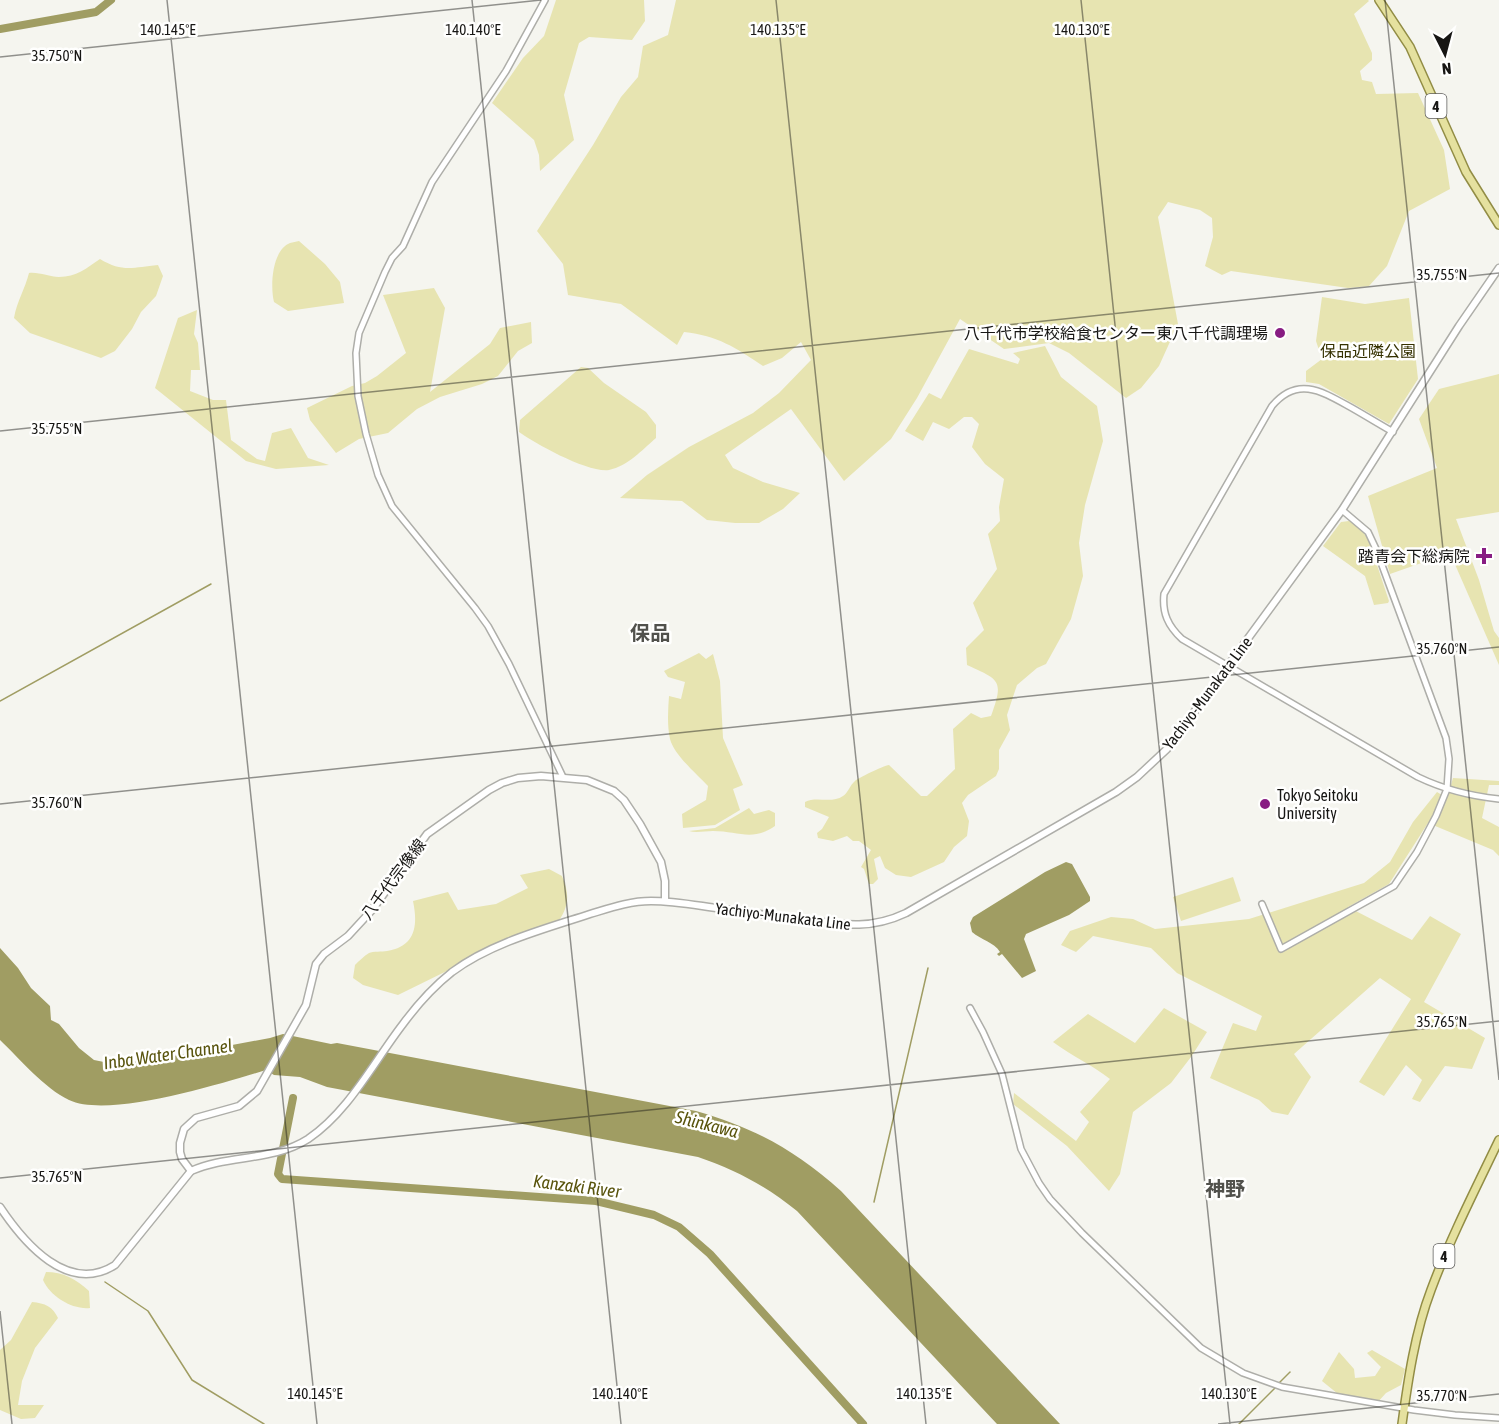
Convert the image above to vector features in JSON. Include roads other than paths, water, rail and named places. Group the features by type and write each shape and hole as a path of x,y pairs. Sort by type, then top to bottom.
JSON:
{"main road":[{"name":"4","path":"1379,0 1410,47 1461,163 1499,225"},
{"name":"Yachiyo-Munakata Line","path":"191,1171 221,1162 274,1154 288,1149 319,1131 350,1098 426,995 470,960 505,944 606,909 630,903 665,901 847,926 870,925 895,918 1127,785 1167,748 1342,510 1459,326 1499,268"},
{"name":"八千代宗像線","path":"191,1171 186,1166 180,1152 184,1129 196,1118 239,1106 257,1091 297,1023 310,996 316,964 324,954 348,936 372,910 429,832 489,790 518,778 541,776 587,780 603,785 624,800 661,862 665,881 665,901"},
{"name":"4","path":"1402,1424 1416,1346 1430,1292 1499,1140"},
{"path":"0,1208 22,1237 46,1258 80,1274 95,1274 115,1264 191,1171"}],"street":[{"path":"545,0 506,71 432,182 403,246 392,258 385,272 359,333 356,353 358,396 366,434 378,474 392,506 488,627 509,664 563,777"},
{"path":"1393,432 1326,394 1311,389 1291,391 1278,399 1164,594 1165,616 1174,632 1182,639 1418,777 1471,796 1499,799"},
{"path":"1262,904 1281,949 1394,886 1429,830 1447,789 1449,759 1446,738 1376,549 1368,532 1342,510"},
{"path":"970,1008 996,1058 1005,1082 1021,1149 1039,1184 1082,1233 1201,1348 1223,1362 1262,1381 1304,1392 1455,1415 1499,1418"}],"water":[{"path":"1066,862 1072,864 1090,901 1069,915 1026,934 1024,939 1036,971 1022,978 1002,954 999,956 997,954 1000,952 991,943 972,932 970,923 973,917 1045,872"},
{"name":"Shinkawa","path":"0,948 18,968 31,988 50,1006 51,1020 59,1024 79,1048 94,1060 109,1063 147,1061 283,1034 696,1111 756,1133 790,1152 841,1191 1060,1424 997,1424 797,1211 750,1180 698,1157 327,1087 300,1077 274,1075 266,1070 195,1090 138,1102 87,1105 69,1100 41,1081 0,1040"}],"waterway":[{"path":"0,29 96,12 111,0"},
{"path":"0,701 211,584"},
{"path":"874,1202 928,968"},
{"name":"Kanzaki River","path":"293,1098 278,1174 282,1179 596,1201 654,1215 679,1227 710,1254 863,1424"},
{"path":"105,1282 148,1311 192,1380 264,1424"},
{"path":"1278,1384 1290,1372"},
{"path":"1239,1424 1275,1388"}],"place":[{"name":"八千代市学校給食センター東八千代調理場","path":"1280,333"},
{"name":"踏青会下総病院","path":"1484,556"},
{"name":"Tokyo Seitoku University","path":"1265,804"}],"district":[{"name":"保品","path":"650,632"},
{"name":"神野","path":"1225,1188"}],"park label":[{"name":"保品近隣公園","path":"1368,351"}],"water label":[{"name":"Inba Water Channel","path":"168,1054"}]}
